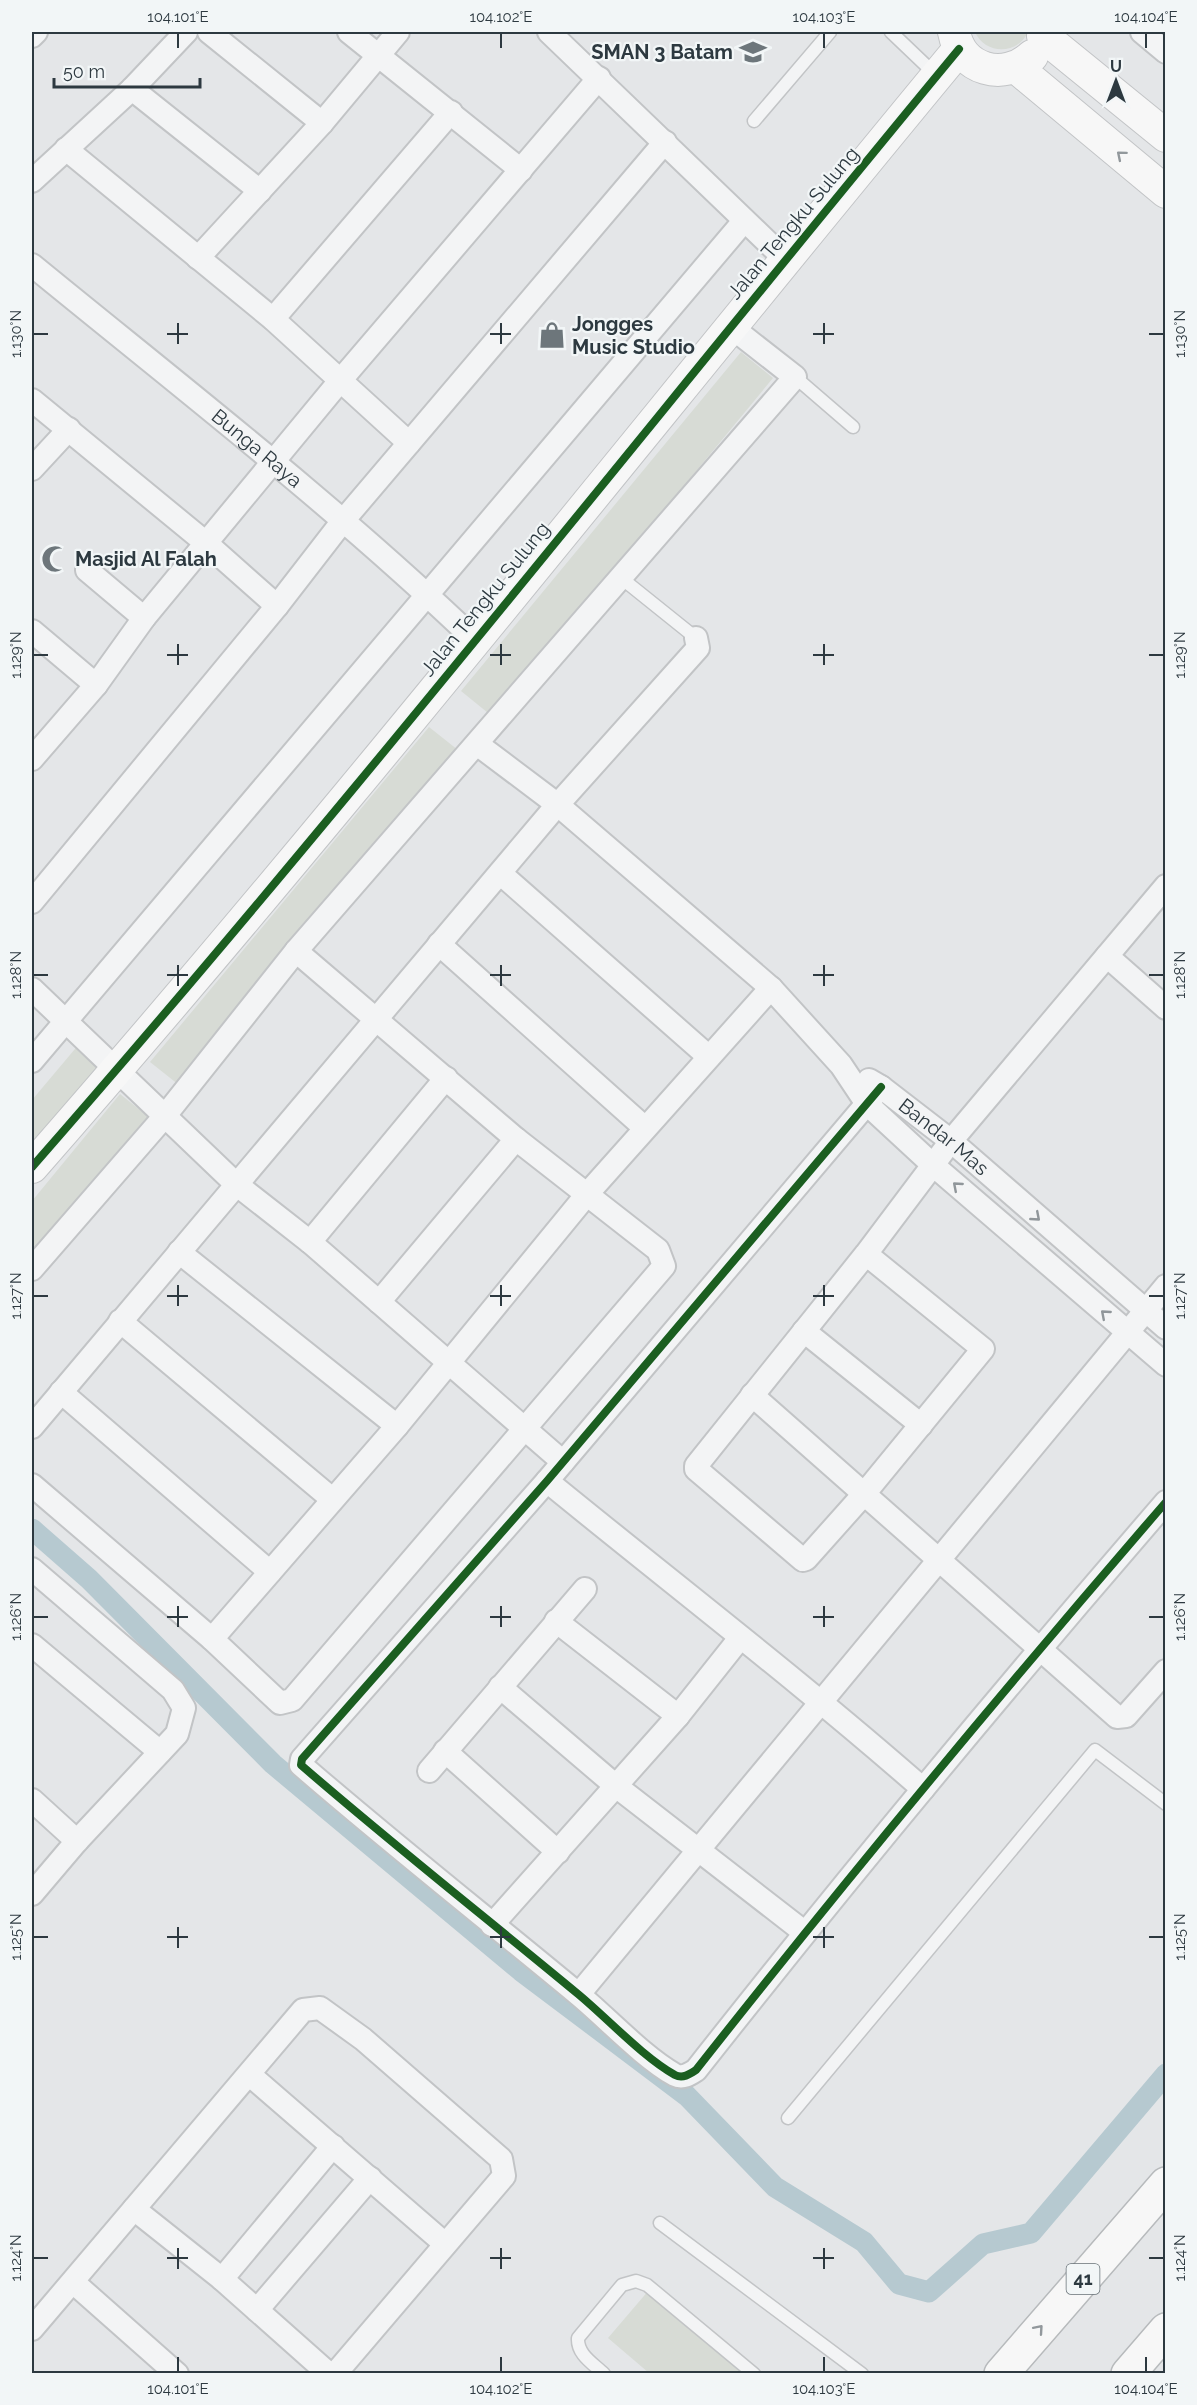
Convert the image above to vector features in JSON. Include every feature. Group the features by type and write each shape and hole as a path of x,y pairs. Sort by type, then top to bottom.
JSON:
{"highway":[{"name":"41","path":"1001,2373 1166,2184"},
{"path":"1128,2373 1166,2330"}],"street":[{"path":"32,36 36,32"},
{"path":"32,181 132,89 186,32"},
{"path":"209,32 322,123"},
{"path":"349,32 451,112 521,171"},
{"path":"198,258 322,123 398,32"},
{"path":"549,32 785,259"},
{"path":"1142,32 1166,52"},
{"path":"957,40 968,59 991,70 1017,68 1034,54 1044,34 1166,136"},
{"name":"Jalan Tengku Sulung","path":"32,1167 116,1071 937,76 957,40"},
{"path":"1017,68 1166,192"},
{"path":"32,759 96,685 144,618 339,382 598,78"},
{"path":"132,89 260,191"},
{"path":"273,319 451,112"},
{"path":"34,893 277,606 342,522 665,142"},
{"path":"66,149 273,319 339,382 409,443"},
{"path":"32,1061 744,221"},
{"name":"Bunga Raya","path":"32,265 273,463 426,594 474,639"},
{"path":"32,1269 164,1117 296,951 795,377 730,326"},
{"path":"32,400 206,543 277,606"},
{"path":"32,469 69,429"},
{"path":"87,570 144,618"},
{"path":"32,631 96,685"},
{"path":"32,1426 439,944 558,805 698,648 696,638"},
{"path":"477,744 558,805 771,988 841,1065"},
{"path":"500,873 709,1057"},
{"path":"866,1254 983,1348 864,1494 803,1560 696,1469 752,1395 866,1254 951,1141 1166,886"},
{"path":"439,944 645,1128"},
{"path":"32,1485 212,1639 280,1703 292,1700 526,1430 664,1266 658,1250 516,1139 296,951"},
{"path":"1107,956 1166,1008"},
{"path":"212,1639 397,1426 588,1193 771,988"},
{"path":"32,989 236,1184 310,1242 563,1462"},
{"name":"Bandar Mas","path":"841,1065 881,1087 951,1141 1166,1328"},
{"name":"Bandar Mas","path":"841,1065 867,1104 933,1165 1166,1365"},
{"path":"310,1242 446,1078"},
{"path":"881,1087 547,1481 301,1763 388,1840 579,1994 655,2060 677,2077 683,2077 696,2070 804,1932 1040,1648 1166,1502"},
{"path":"379,1302 516,1139"},
{"path":"179,1252 397,1426"},
{"path":"579,1994 1166,1286"},
{"path":"120,1321 332,1499"},
{"path":"804,1331 921,1425"},
{"path":"61,1392 270,1572"},
{"path":"752,1395 1117,1718 1126,1716 1166,1671"},
{"path":"547,1481 740,1638 823,1701 923,1789"},
{"path":"32,1569 118,1641 180,1699 184,1708 177,1734 77,1841 32,1894"},
{"path":"429,1771 585,1590"},
{"path":"556,1621 678,1716"},
{"path":"492,1925 678,1716 740,1638"},
{"path":"32,1645 160,1752"},
{"path":"500,1687 616,1786 804,1932"},
{"path":"445,1751 558,1852"},
{"path":"32,1800 77,1841"},
{"path":"32,2329 303,2010 320,2008 363,2039 503,2164 504,2176 444,2243 335,2373"},
{"path":"250,2075 444,2243"},
{"path":"222,2279 333,2146"},
{"path":"257,2310 370,2178"},
{"path":"134,2210 222,2279 329,2373"},
{"path":"73,2282 177,2373"}],"lane":[{"path":"754,121 830,32"},
{"path":"891,32 937,76"},
{"path":"795,377 853,427"},
{"path":"620,577 696,638"},
{"path":"788,2118 1095,1750 1166,1804"},
{"path":"660,2223 862,2373"},
{"path":"604,2373 583,2355 578,2338 622,2285 630,2281 647,2286 754,2373"}],"shaded area":[{"path":"975,32 1028,32 1017,45 1002,49 986,45"},
{"path":"741,352 773,378 493,717 461,691"},
{"path":"429,727 458,750 179,1085 150,1062"},
{"path":"80,1043 107,1064 32,1155 32,1100"},
{"path":"120,1094 150,1118 32,1261 32,1201"},
{"path":"649,2290 750,2373 649,2373 608,2338"}],"waterway":[{"path":"32,1529 89,1579 273,1764 521,1971 687,2096 775,2187 864,2242 899,2284 929,2292 983,2244 1031,2233 1166,2074"}],"cycle path":[{"path":"32,1167 268,891 959,49"},
{"path":"881,1087 547,1481 302,1759 301,1765 578,1994 650,2058 675,2075 686,2076 696,2070 928,1783 1166,1502"}],"place":[{"name":"SMAN 3 Batam","path":"753,52"},
{"name":"Jongges Music Studio","path":"552,335"},
{"name":"Masjid Al Falah","path":"55,559"}]}
